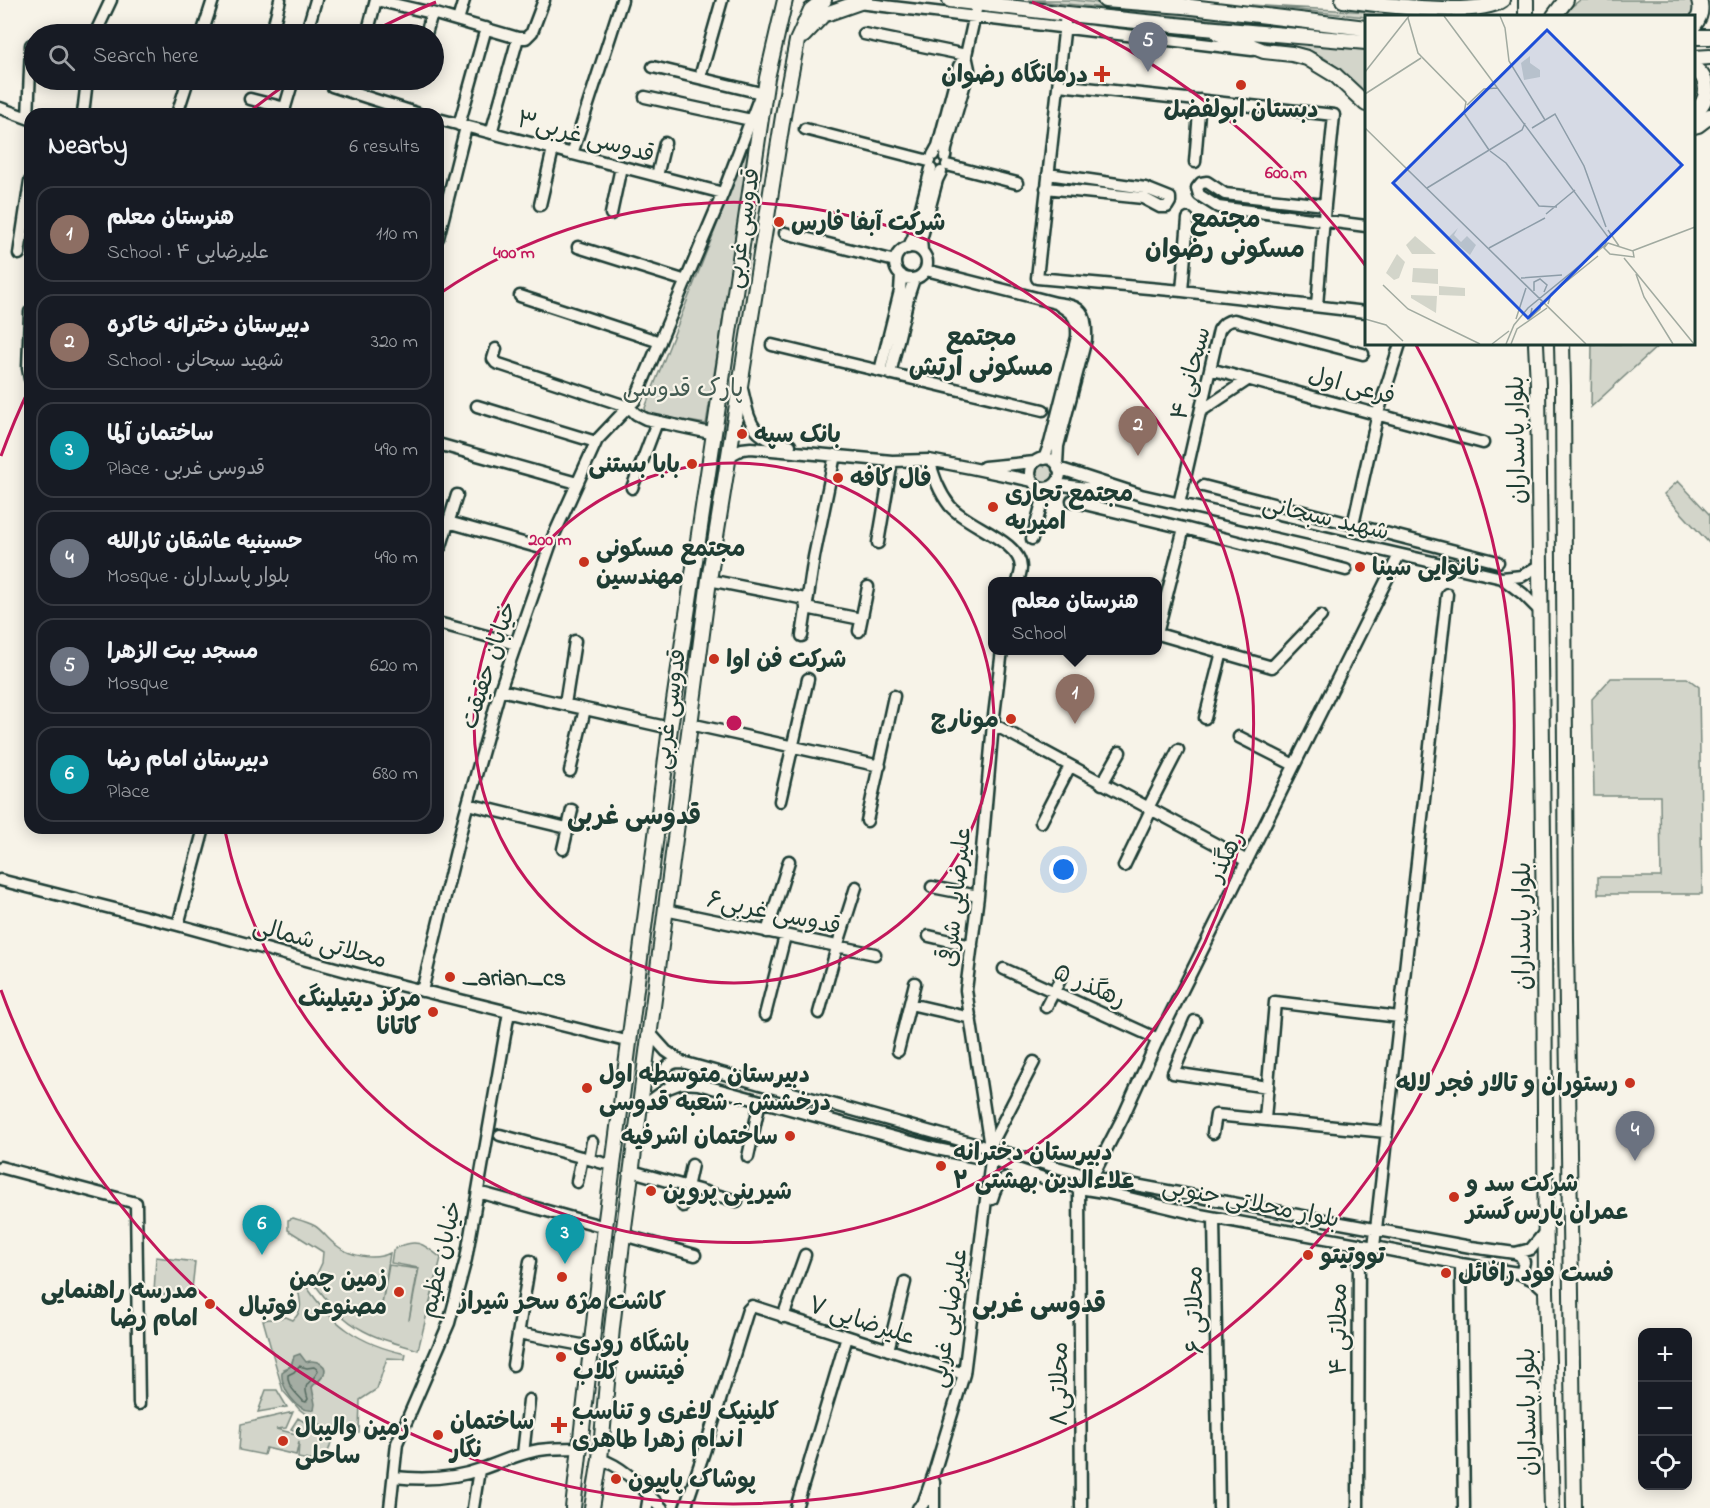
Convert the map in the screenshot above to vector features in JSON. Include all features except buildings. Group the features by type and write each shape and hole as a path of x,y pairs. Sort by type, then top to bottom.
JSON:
{"main road":[{"name":"قدوسی غربی","path":"573,1508 605,1227 670,728 767,78 785,0"},
{"name":"قدوسی غربی","path":"592,1508 600,1460 623,1235 709,580 797,41 812,5 824,0"},
{"path":"953,0 976,10 1066,20 1205,28 1365,42"},
{"path":"1105,0 1183,6 1365,28"},
{"path":"1342,0 1444,5 1476,9 1496,5 1502,0"},
{"path":"1551,0 1553,15"},
{"path":"1554,15 1566,0"},
{"path":"1695,24 1701,8 1699,0"},
{"path":"797,41 824,15 861,1"},
{"path":"1205,28 1264,51 1292,54 1314,62 1335,75 1365,103"},
{"path":"1695,58 1710,57"},
{"path":"1695,69 1705,77 1708,85 1706,99 1695,111"},
{"path":"1695,126 1710,116"},
{"name":"بلوار پاسداران","path":"1536,345 1539,384 1545,1232 1552,1508"},
{"name":"بلوار پاسداران","path":"1562,345 1566,933 1574,1508"},
{"path":"1539,384 1563,386"},
{"path":"689,603 706,605"},
{"path":"658,820 677,822"},
{"path":"1544,933 1566,933"}],"street":[{"path":"100,24 111,0"},
{"path":"205,24 213,0"},
{"path":"274,24 280,0"},
{"path":"309,24 315,0"},
{"path":"370,24 376,0 392,1 518,38 526,38 532,32 544,0"},
{"path":"458,20 464,0"},
{"path":"572,154 622,0"},
{"path":"700,77 722,0"},
{"path":"861,1 976,10 966,55 959,66 946,148 938,163 908,248"},
{"path":"429,24 432,13"},
{"path":"1264,51 1066,20 1037,278 1182,291 1365,312"},
{"path":"444,210 486,28"},
{"path":"864,34 966,55"},
{"path":"491,133 518,38"},
{"path":"653,67 761,93"},
{"name":"خیابان حقیقت","path":"422,991 468,804 500,690 548,550 596,442 635,400 723,193 767,78"},
{"path":"1059,85 1334,115 1324,205 1317,306"},
{"path":"29,108 30,90"},
{"path":"84,108 86,90"},
{"path":"179,108 185,90"},
{"path":"285,108 290,90"},
{"path":"339,90 383,108"},
{"path":"645,97 751,120"},
{"path":"250,99 276,108"},
{"path":"1195,162 1200,100"},
{"path":"0,108 24,117"},
{"name":"قدوسی غربی۳","path":"444,121 723,193"},
{"path":"805,129 1017,183"},
{"path":"657,176 665,143"},
{"path":"540,205 553,149"},
{"path":"922,252 921,240 937,180 938,163"},
{"path":"610,214 621,167"},
{"path":"1046,188 1143,198 1160,207 1167,207 1170,202 1170,198 1145,188 1048,174"},
{"path":"1324,205 1225,194 1207,182 1201,183 1197,188 1199,195 1218,207 1365,226"},
{"path":"1182,291 1188,219"},
{"path":"19,254 24,228"},
{"path":"785,233 896,261"},
{"path":"578,247 686,281"},
{"path":"908,248 922,252 927,260 926,270 914,279 900,275 896,261 899,252 908,248"},
{"path":"926,270 1056,303 1073,305 1083,313 1087,324 1086,339 1077,355 1050,443 1030,471 1036,485 1050,486"},
{"path":"885,373 900,291 900,275"},
{"path":"885,373 914,279"},
{"path":"520,296 660,342"},
{"name":"سبحانی ۴","path":"1179,504 1219,330 1228,321 1234,320 1363,354"},
{"path":"772,345 1043,410"},
{"path":"1353,525 1378,413 1400,345"},
{"path":"496,349 493,359 496,363 628,407 646,419 715,434"},
{"path":"1032,539 1050,486 1059,476 1058,446 1077,355"},
{"name":"فرعی اول","path":"1210,369 1484,442"},
{"path":"1201,411 1249,380"},
{"path":"741,382 750,420 762,436 777,443 812,448 818,453"},
{"path":"477,406 596,442"},
{"path":"632,488 657,422"},
{"path":"444,446 577,483"},
{"path":"729,456 751,448 892,460 928,460 1033,481"},
{"path":"802,636 814,557 835,455"},
{"path":"971,468 1049,459 1058,466"},
{"path":"878,543 892,460"},
{"path":"928,460 936,485 951,507 972,524 1003,541 1014,550 1021,567 1019,577"},
{"name":"شهید سبحانی","path":"1058,466 1141,495 1502,578"},
{"name":"شهید سبحانی","path":"1050,486 1141,495"},
{"path":"1203,486 1498,562"},
{"path":"444,536 457,495"},
{"path":"1072,501 1346,570"},
{"path":"448,522 548,550"},
{"path":"1162,616 1184,528"},
{"name":"رهگذر","path":"1092,1177 1123,1117 1158,1039 1399,555"},
{"path":"1502,578 1522,576 1540,565"},
{"path":"1502,578 1540,611"},
{"path":"709,580 806,599 806,608"},
{"path":"806,608 860,625 868,587"},
{"path":"1374,1247 1447,594"},
{"path":"1162,633 1272,667 1321,616"},
{"path":"444,625 516,644"},
{"path":"565,704 575,640"},
{"path":"1205,718 1222,652"},
{"name":"علیرضایی شرقی","path":"990,1147 966,990 978,896 1002,655"},
{"path":"780,801 808,679"},
{"path":"500,690 670,728"},
{"path":"867,821 894,696"},
{"path":"570,771 585,709"},
{"path":"690,724 880,766"},
{"path":"993,724 1246,861"},
{"path":"1239,737 1294,765"},
{"path":"1124,867 1178,750"},
{"path":"1102,784 1120,752"},
{"path":"1041,822 1070,766"},
{"path":"468,804 567,828"},
{"path":"563,849 572,810"},
{"path":"178,925 202,834"},
{"path":"767,932 789,861"},
{"name":"محلاتی شمالی","path":"0,880 422,991 630,1042"},
{"path":"819,1013 856,887"},
{"path":"932,887 978,896"},
{"name":"قدوسی غربی۶","path":"665,910 875,954"},
{"path":"765,1015 785,936"},
{"path":"929,936 972,946"},
{"name":"۵ رهگذر","path":"1004,969 1158,1039"},
{"path":"1046,1007 1063,974"},
{"path":"898,1052 915,983"},
{"path":"1265,1119 1275,1002 1399,1017"},
{"path":"910,1004 971,1017"},
{"name":"خیابان عظیم","path":"390,1508 397,1443 449,1323 466,1259 509,1012"},
{"path":"1195,1021 1173,1073 1268,1087"},
{"name":"بلوار محلاتی جنوبی","path":"649,1032 666,1052 682,1062 990,1147 1041,1164 1092,1177 1471,1247 1515,1253"},
{"path":"681,1083 669,1079 664,1072 672,1063 682,1062"},
{"path":"990,1147 1035,1062"},
{"path":"639,1109 668,1088 681,1083"},
{"name":"بلوار محلاتی جنوبی","path":"681,1083 698,1084 938,1149 991,1160 1079,1188 1214,1218 1518,1273 1534,1281 1546,1291"},
{"path":"748,1157 760,1101"},
{"path":"1213,1133 1216,1115 1386,1132"},
{"path":"500,1135 614,1166"},
{"path":"577,1182 592,1142"},
{"name":"علیرضایی غربی","path":"918,1508 923,1504 934,1473 964,1374 991,1160"},
{"path":"683,1206 692,1165"},
{"path":"0,1167 136,1203 139,1404"},
{"path":"632,1171 737,1201"},
{"name":"علیرضایی غربی","path":"982,1237 995,1187 1002,1179 1010,1177 1046,1179"},
{"name":"محلاتی۸","path":"1079,1188 1081,1508"},
{"path":"478,1192 605,1227"},
{"name":"۶ محلاتی","path":"1214,1218 1220,1508"},
{"path":"1515,1253 1531,1249 1545,1232"},
{"path":"623,1235 695,1255"},
{"name":"۴ محلاتی","path":"1358,1508 1359,1244"},
{"path":"1515,1253 1523,1258 1524,1262 1522,1271 1518,1273"},
{"path":"783,1317 805,1255"},
{"path":"513,1365 530,1261"},
{"path":"1461,1264 1464,1508"},
{"path":"888,1350 905,1282"},
{"name":"۷ علیرضایی","path":"685,1508 749,1308 752,1306 964,1374"},
{"path":"518,1333 592,1347"},
{"path":"796,1508 847,1337"},
{"path":"523,1454 529,1400"},
{"path":"394,1477 441,1478 478,1470 537,1450 581,1448"},
{"path":"600,1460 612,1463 626,1472 662,1508"},
{"path":"473,1508 478,1470"},
{"path":"934,1473 934,1508"},
{"path":"647,1508 650,1496"}],"green space":[{"path":"1029,0 1073,0 1365,33 1365,36"},
{"path":"1580,0 1692,0 1694,4 1692,15 1566,15"},
{"path":"1251,5 1423,15 1365,15 1365,17"},
{"path":"1245,37 1365,49 1365,93 1326,59 1292,46"},
{"name":"پارک قدوسی","path":"748,146 749,157 706,424 647,414 645,408"},
{"path":"1592,345 1659,345 1591,407"},
{"path":"1041,464 1049,464 1054,469 1052,480 1041,482 1036,477 1036,469"},
{"path":"1678,481 1710,515 1710,544 1664,494"},
{"path":"1611,678 1687,678 1699,687 1702,894 1598,894 1598,877 1661,877 1660,796 1594,796 1592,699"},
{"path":"293,1218 315,1226 333,1243 348,1252 369,1257 390,1253 381,1310 389,1265 418,1269 409,1320 419,1268 391,1263 393,1250 413,1243 424,1245 441,1258 418,1350 370,1334 356,1327 336,1310 313,1282 322,1263 323,1252 288,1230 288,1220"},
{"path":"156,1257 195,1262 191,1298 154,1293"},
{"path":"302,1284 305,1284 336,1321 360,1338 389,1350 406,1354 405,1359 387,1358 377,1389 360,1400 359,1432 345,1433 332,1430 316,1422 299,1409 283,1391 263,1320 286,1317 293,1320 300,1306 298,1290","holes":["293,1359 307,1362 314,1384 312,1391 315,1398 284,1369 291,1366"]},
{"path":"266,1390 277,1390 287,1407 258,1412"},
{"path":"293,1412 286,1428 276,1429 300,1435 291,1429 298,1418 332,1439 325,1463 298,1458 299,1442 296,1455 266,1448 264,1455 239,1450 241,1424"}],"water":[{"path":"300,1354 306,1362 318,1362 325,1369 322,1378 312,1387 314,1410 302,1407 291,1398 282,1378 282,1372 291,1366 294,1356"}],"place":[{"name":"مسجد بیت الزهرا","path":"1148,72"},
{"name":"درمانگاه رضوان","path":"1102,74"},
{"name":"دبستان ابولفضل","path":"1241,85"},
{"name":"شرکت آبفا فارس","path":"779,222"},
{"name":"بانک سپه","path":"742,434"},
{"name":"دبیرستان دخترانه خاکره","path":"1138,456"},
{"name":"بابا بستنی","path":"692,464"},
{"name":"فال کافه","path":"838,478"},
{"name":"مجتمع تجاری امیریه","path":"993,507"},
{"name":"مجتمع مسکونی مهندسین","path":"584,562"},
{"name":"نانوایی سینا","path":"1360,567"},
{"name":"شرکت فن اوا","path":"714,659"},
{"name":"مونارچ","path":"1011,719"},
{"name":"هنرستان معلم","path":"1075,724"},
{"name":"_arian_cs","path":"450,977"},
{"name":"مرکز دیتیلینگ کاتانا","path":"433,1012"},
{"name":"رستوران و تالار فجر لاله","path":"1630,1083"},
{"name":"دبیرستان متوسطه اول درخشش - شعبه قدوسی","path":"587,1088"},
{"name":"ساختمان اشرفیه","path":"790,1136"},
{"name":"حسینیه عاشقان ثارالله","path":"1635,1161"},
{"name":"دبیرستان دخترانه علاءالدین بهشتی ۲","path":"941,1166"},
{"name":"شیرینی پروین","path":"651,1191"},
{"name":"شرکت سد و عمران پارس‌گستر","path":"1454,1197"},
{"name":"دبیرستان امام رضا","path":"262,1255"},
{"name":"تووتیتو","path":"1308,1255"},
{"name":"ساختمان آلما","path":"565,1264"},
{"name":"فست فود رافائل","path":"1446,1273"},
{"name":"کاشت مژه سحر شیراز","path":"562,1277"},
{"name":"زمین چمن مصنوعی فوتبال","path":"399,1292"},
{"name":"مدرسه راهنمایی امام رضا","path":"210,1304"},
{"name":"باشگاه رودی فیتنس کلاب","path":"561,1357"},
{"name":"کلینیک لاغری و تناسب اندام زهرا طاهری","path":"559,1425"},
{"name":"ساختمان نگار","path":"438,1435"},
{"name":"زمین والیبال ساحلی","path":"283,1441"},
{"name":"پوشاک پاپیون","path":"616,1479"}],"district":[{"name":"مجتمع مسکونی رضوان","path":"1225,233"},
{"name":"مجتمع مسکونی ارتش","path":"981,351"},
{"name":"قدوسی غربی","path":"634,815"},
{"name":"قدوسی غربی","path":"1039,1303"}]}
